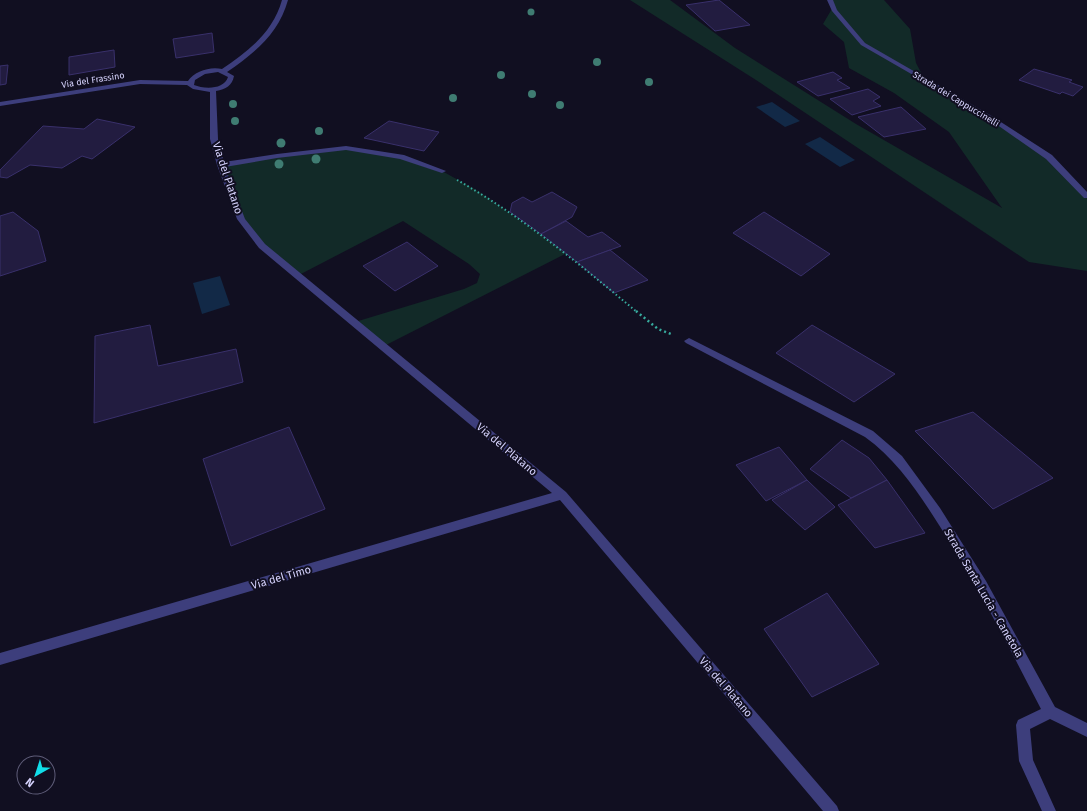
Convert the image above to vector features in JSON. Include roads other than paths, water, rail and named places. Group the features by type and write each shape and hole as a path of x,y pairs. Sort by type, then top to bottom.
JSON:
{"street":[{"path":"190,83 194,76 205,72 224,71 245,58 274,28 283,11 285,0"},
{"name":"Strada dei Cappuccinelli","path":"830,0 834,10 863,44 988,116 1049,157 1087,196"},
{"path":"213,89 230,82 231,76 224,71"},
{"name":"Via del Frassino","path":"0,104 140,82 190,83 195,88 213,89"},
{"name":"Via del Platano","path":"213,89 214,139 221,165 241,219 262,246 562,495 832,811"},
{"path":"221,165 277,156 346,148 401,157 442,171"},
{"name":"Strada Santa Lucia - Canetola","path":"689,341 880,442 913,476 958,544 1050,712"},
{"name":"Via del Timo","path":"0,659 562,495"},
{"path":"1049,811 1026,761 1023,725 1050,712 1087,730"}],"water":[{"path":"772,102 800,121 785,127 756,107"},
{"path":"820,137 855,160 840,167 805,144"},
{"path":"220,276 230,305 202,314 193,283"}]}
